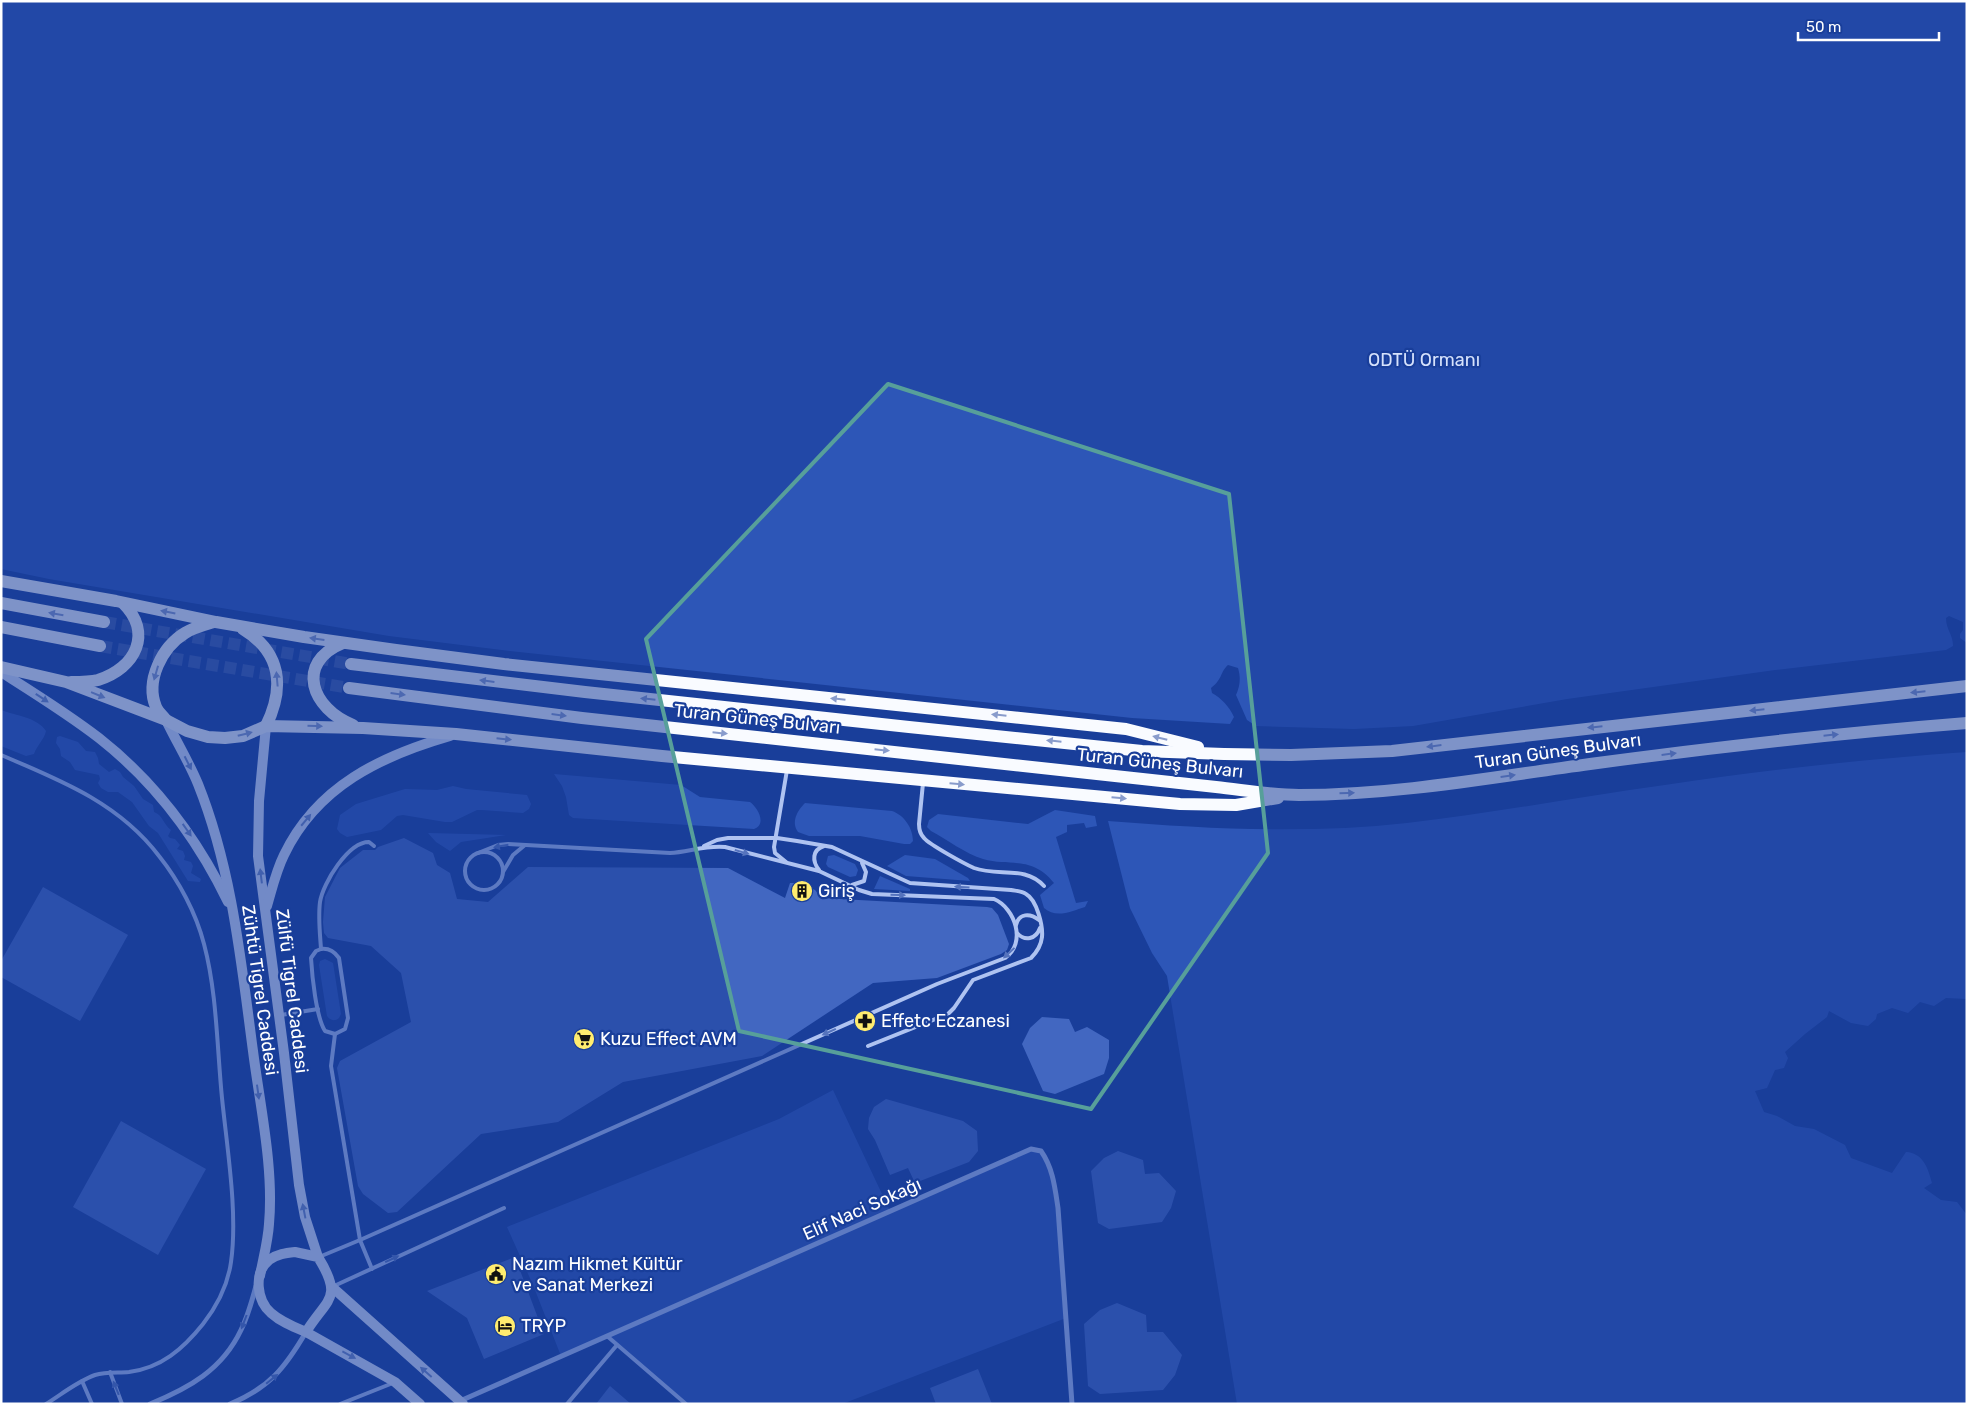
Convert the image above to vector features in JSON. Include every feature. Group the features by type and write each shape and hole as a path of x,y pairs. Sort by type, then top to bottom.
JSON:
{"main road":[{"path":"1,581 238,626 343,643 504,664 1126,729 1224,754"},
{"path":"1,603 104,622"},
{"path":"66,682 100,679 123,668 132,658 138,645 139,633 132,614 123,603"},
{"path":"166,720 156,708 154,690 156,673 162,657 183,634 216,622"},
{"path":"238,626 251,633 266,648 275,666 278,683 276,701 266,726"},
{"path":"1,627 100,646"},
{"path":"343,643 329,650 320,659 314,670 313,684 320,701 332,714 344,721 364,728"},
{"name":"Turan Güneş Bulvarı","path":"351,664 585,692 1142,751 1291,755 1392,750 1967,686"},
{"path":"1,668 66,682 166,720 180,729 218,738 243,736 266,726 364,728 456,734 787,768 1180,804 1236,805 1298,795"},
{"path":"1,672 100,738 136,770 171,809 194,840 216,878 234,915"},
{"name":"Turan Güneş Bulvarı","path":"349,688 582,718 1216,788 1298,795 1374,792 1451,784 1590,764 1764,743 1967,723"},
{"name":"Zühtü Tigrel Caddesi","path":"166,720 198,783 226,874 234,915 266,1146 270,1200 267,1240 260,1276"},
{"name":"Zülfü Tigrel Caddesi","path":"266,726 260,776 258,856 299,1185 305,1217 318,1257"},
{"path":"265,911 277,870 289,843 305,820 325,799 371,765 424,744 456,734"},
{"path":"420,1404 395,1382 270,1313 260,1297 258,1286 266,1262 275,1256 295,1252 318,1257 330,1278 332,1287 461,1402"},
{"path":"306,1332 321,1312 332,1287"}],"street":[{"name":"Elif Naci Sokağı","path":"461,1402 1031,1149 1037,1149 1041,1151 1047,1160 1053,1176 1058,1208 1072,1404"},
{"path":"150,1404 194,1383 224,1357 236,1340 245,1321 260,1276"},
{"path":"230,1404 257,1391 277,1375 289,1360 306,1332"}],"lane":[{"path":"1,755 87,795 126,820 144,837 160,857 186,899 204,943 210,975 233,1228 231,1262 226,1280 214,1308 204,1323 184,1345 173,1355 150,1368 94,1375 46,1404"},
{"path":"787,768 774,847 775,853 790,864"},
{"path":"923,780 919,830 925,839 974,868 1026,874 1036,878 1044,886"},
{"path":"694,849 728,838 777,838 840,850 902,881 916,885 1020,891 1032,898 1041,926 1042,938 1039,947 1031,958 973,980 954,1008 940,1018 868,1046"},
{"path":"321,949 320,905 322,893 343,858 362,842 369,842 374,846"},
{"path":"318,1257 938,984 1005,958 1015,948 1017,933 1010,912 994,899 872,894 819,871 725,847 709,846 670,853 525,845 498,845 478,853 468,860 466,877 473,887 484,890 496,886 513,856 525,845"},
{"path":"819,871 814,861 814,856 820,847 826,846"},
{"path":"478,853 491,854 496,857 502,868 502,875"},
{"path":"850,885 856,885 864,881 866,872 860,860"},
{"path":"1015,928 1017,920 1024,916 1031,916 1039,920"},
{"path":"1017,933 1025,938 1032,938 1041,926"},
{"path":"321,949 336,952 339,958 348,1018 345,1029 335,1034 325,1030 322,1026 318,1009 311,958 314,953 321,949"},
{"path":"279,1015 318,1009"},
{"path":"335,1034 331,1066 360,1240 372,1269"},
{"path":"332,1287 504,1208"},
{"path":"607,1336 686,1404"},
{"path":"567,1404 617,1345"},
{"path":"110,1372 122,1404"},
{"path":"82,1382 92,1404"},
{"path":"340,1404 395,1382"}],"highlighted area":[{"path":"888,384 1229,494 1268,853 1091,1109 739,1031 646,639"}],"green space":[{"name":"ODTÜ Ormanı","path":"1,1 1967,1 1967,643 1960,638 1963,622 1949,616 1946,618 1946,622 1953,646 1946,650 1775,670 1567,699 1413,726 1354,729 1256,726 1247,720 1236,695 1240,682 1238,668 1228,665 1218,682 1211,688 1212,693 1219,697 1232,713 1234,717 1230,724 1132,718 510,651 389,636 49,579 1,569"},
{"path":"1,710 32,720 46,731 34,754 26,756 1,746"},
{"path":"60,736 78,742 86,751 95,752 99,764 109,772 115,769 120,772 134,786 143,799 153,805 154,812 159,815 171,830 168,836 175,839 180,845 177,849 183,851 184,860 191,862 193,866 191,873 201,879 200,882 188,881 158,833 149,826 132,802 118,792 108,792 101,788 98,783 99,775 75,770 70,762 61,756 60,749 56,743 57,737"},
{"path":"1967,752 1967,999 1946,998 1934,1006 1920,1002 1908,1013 1892,1008 1877,1014 1876,1019 1868,1026 1851,1023 1829,1011 1827,1017 1785,1052 1788,1058 1784,1068 1775,1070 1767,1088 1755,1091 1764,1112 1777,1116 1795,1126 1814,1129 1845,1145 1851,1158 1892,1173 1906,1152 1917,1155 1924,1162 1932,1183 1924,1188 1941,1200 1957,1202 1967,1215 1967,1404 1237,1404 1167,976 1152,953 1130,908 1108,821 1258,829 1370,826 1472,815 1740,774"},
{"path":"554,774 681,785 700,797 750,802 756,808 761,820 758,827 754,829 573,818 569,815 562,786"},
{"path":"453,786 527,795 531,804 529,809 523,813 477,810 452,822 403,815 397,816 381,830 347,837 337,829 340,815 356,804 405,789 437,790"},
{"path":"805,803 892,811 907,823 913,836 913,841 910,844 904,844 860,836 809,836 798,832 795,824 797,813"},
{"path":"1055,810 1095,816 1097,826 1086,828 1084,823 1067,825 1067,832 1056,837 1076,903 1088,901 1085,907 1059,914 1044,908 1040,895 1054,883 1045,874 1029,865 976,857 927,827 929,820 938,814 1028,824"},
{"path":"428,833 506,835 461,842 450,851 436,842"},
{"path":"834,855 855,864 858,870 856,876 850,877 828,867 826,864 828,856"},
{"path":"905,855 935,859 970,881 906,876 887,866"},
{"path":"880,876 910,889 910,891 874,889"},
{"path":"325,959 333,963 341,1014 335,1020 327,1016 319,965 320,961"},
{"path":"833,1090 890,1211 1031,1149 1041,1151 1053,1176 1066,1318 842,1404 686,1404 607,1336 561,1356 533,1285 507,1227 779,1119"}],"building":[{"name":"Kuzu Effect AVM","path":"404,838 433,853 437,865 450,873 457,899 488,902 528,867 728,868 785,898 790,883 800,883 815,890 822,898 992,908 998,915 1009,944 1007,950 1001,954 937,978 873,983 762,1056 623,1082 558,1122 481,1134 397,1212 388,1213 363,1194 358,1186 337,1068 340,1061 411,1022 401,973 371,946 328,938 324,933 323,922 325,897 340,868 363,850 375,850 378,847"},
{"path":"43,887 128,935 80,1021 1,977 1,961"},
{"path":"1042,1017 1069,1019 1075,1032 1087,1027 1109,1040 1109,1058 1104,1074 1055,1094 1043,1091 1022,1044 1030,1028"},
{"path":"886,1099 963,1121 977,1131 978,1151 969,1162 915,1183 908,1168 890,1175 875,1140 868,1129 869,1118 874,1107"},
{"path":"121,1121 206,1169 158,1255 73,1207"},
{"path":"1118,1151 1143,1160 1145,1174 1159,1173 1176,1191 1171,1208 1162,1222 1109,1229 1098,1223 1091,1171 1104,1158"},
{"path":"515,1257 544,1334 484,1359 467,1318 427,1291"},
{"path":"1117,1303 1146,1315 1147,1332 1163,1332 1182,1355 1175,1375 1163,1390 1100,1394 1088,1386 1084,1324 1100,1310"},
{"path":"978,1369 992,1404 936,1404 930,1388"},
{"path":"610,1386 631,1404 596,1404"}],"tunnel":[{"path":"104,622 351,664"},
{"path":"100,646 349,688"}],"place":[{"name":"Giriş","path":"802,891"},
{"name":"Effetc Eczanesi","path":"865,1021"},
{"name":"Kuzu Effect AVM","path":"584,1039"},
{"name":"Nazım Hikmet Kültür ve Sanat Merkezi","path":"496,1274"},
{"name":"TRYP","path":"505,1326"}]}
